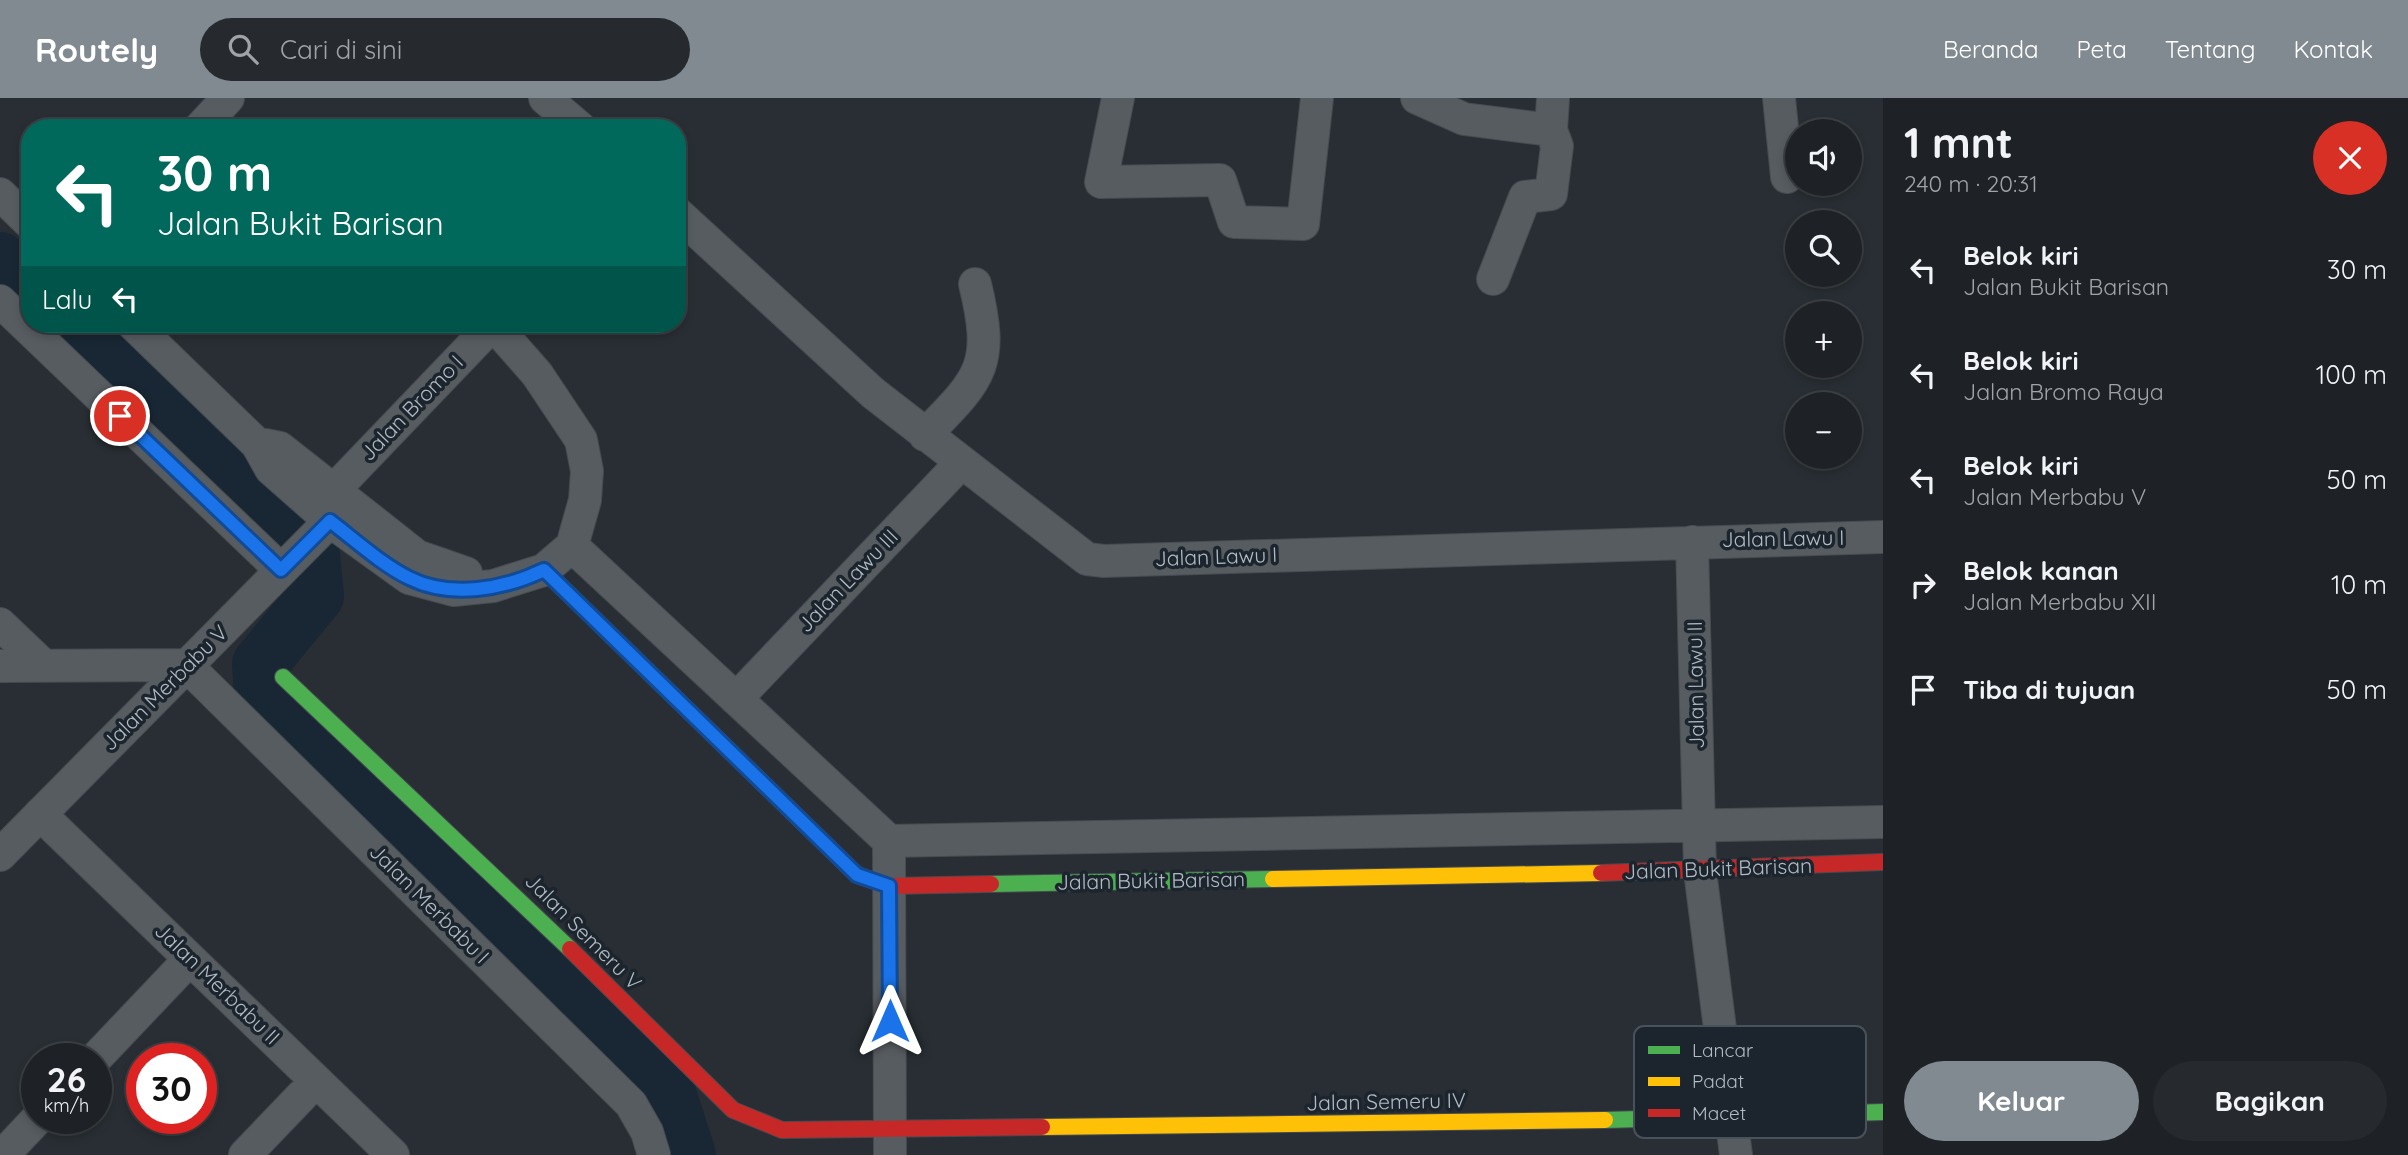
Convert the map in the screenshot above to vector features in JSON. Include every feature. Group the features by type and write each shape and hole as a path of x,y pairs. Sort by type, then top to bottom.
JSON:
{"street":[{"path":"208,119 228,98"},
{"path":"545,98 570,119"},
{"path":"1118,98 1101,182 1220,180 1234,222 1303,224 1317,98"},
{"path":"1416,98 1465,119 1551,130"},
{"path":"1493,279 1525,197 1551,194 1557,146 1551,130 1553,98"},
{"path":"1779,98 1785,157"},
{"path":"0,194 21,214"},
{"name":"Jalan Lawu I","path":"686,220 873,393 1087,559 1104,561 1883,537"},
{"path":"925,435 975,381 982,361 984,322 975,284"},
{"path":"0,301 21,320"},
{"path":"35,333 287,564"},
{"path":"142,333 257,444 279,448 327,515 417,556 477,575 530,575 572,546 585,500 587,471 581,440 537,374 501,333"},
{"name":"Jalan Bromo I","path":"327,515 485,333"},
{"name":"Jalan Lawu III","path":"736,699 961,463"},
{"name":"Jalan Merbabu V","path":"0,855 287,564 327,515"},
{"name":"Jalan Lawu II","path":"1692,541 1700,870 1720,1026"},
{"path":"572,546 889,841 890,1142"},
{"name":"Jalan Bukit Barisan","path":"530,575 857,875 889,886 1700,870 1883,862"},
{"path":"0,624 43,665"},
{"path":"0,666 187,665"},
{"name":"Jalan Merbabu I","path":"187,665 631,1104 647,1132 654,1155"},
{"name":"Jalan Semeru V","path":"283,677 503,883 733,1110 782,1130 890,1142"},
{"name":"Jalan Merbabu II","path":"40,814 393,1155"},
{"name":"Jalan Bukit Barisan","path":"889,841 1699,828 1883,822"},
{"path":"110,1043 190,959"},
{"path":"245,1155 316,1081"},
{"name":"Jalan Semeru IV","path":"890,1142 1634,1121"},
{"path":"3,1155 23,1134"}],"waterway":[{"path":"0,260 21,280"},
{"path":"78,333 312,555 316,596 260,664 262,696 668,1093 688,1155"}],"traffic: fast":[{"path":"283,677 570,949"},
{"path":"991,884 1273,879"},
{"path":"1866,1112 1883,1112"},
{"path":"1605,1120 1634,1119"}],"traffic: slow":[{"path":"1273,879 1601,873"},
{"path":"1042,1127 1605,1120"}],"traffic: jam":[{"path":"544,570 857,875 889,886 991,884"},
{"path":"1601,873 1883,862"},
{"path":"570,949 733,1110 782,1130 1042,1127"}],"route":[{"path":"120,416 281,570 330,521 409,578 435,586 454,590 493,586 544,570 857,875 889,886 890,1021"}]}
